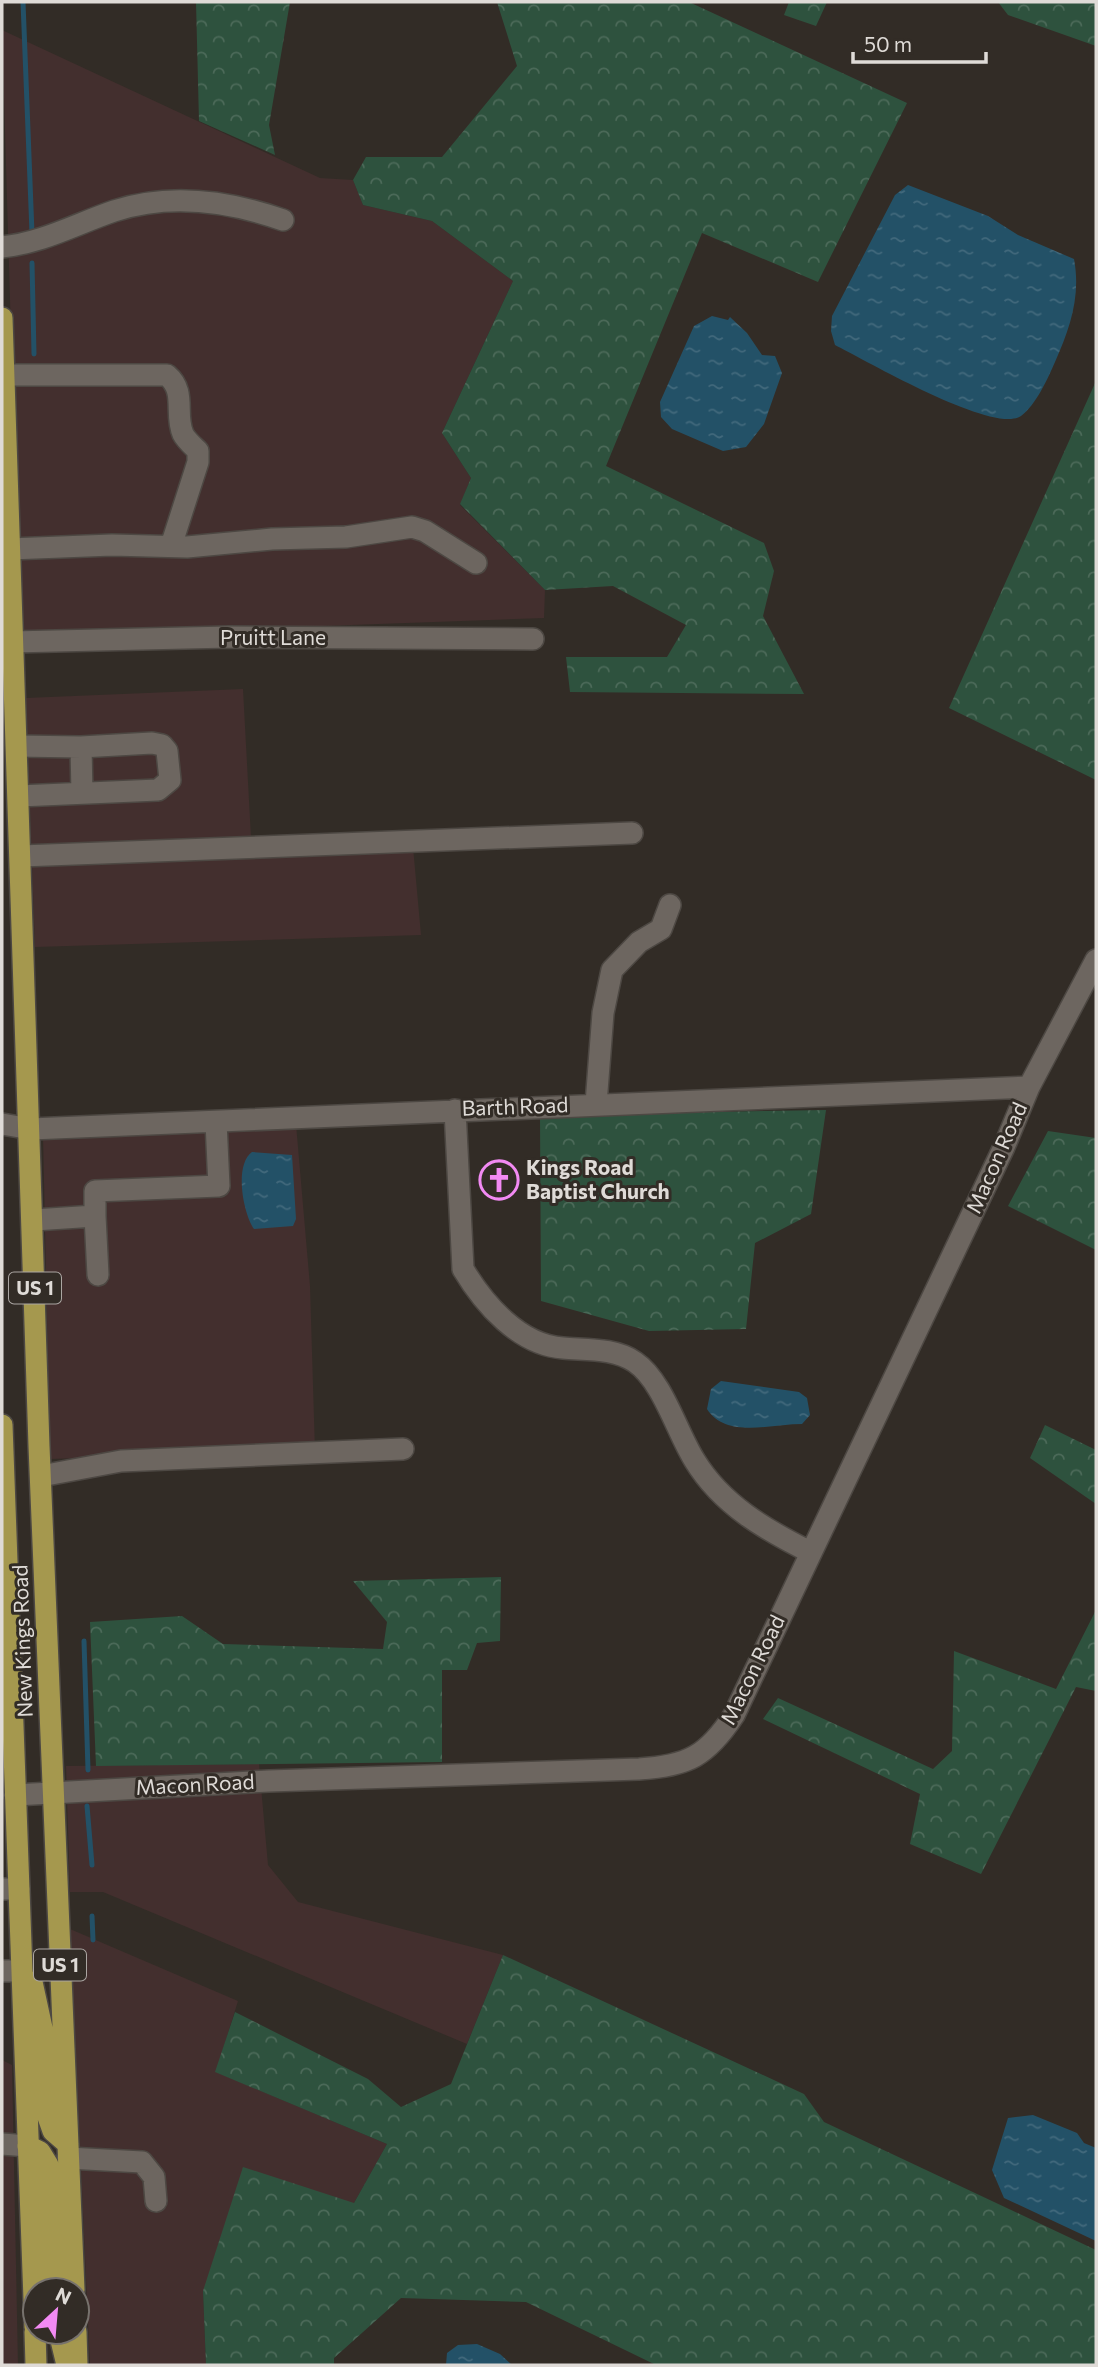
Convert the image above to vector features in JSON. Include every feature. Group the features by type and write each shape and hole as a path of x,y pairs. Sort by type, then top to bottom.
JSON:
{"highway":[{"name":"New Kings Road","path":"2,318 41,1476 73,2276"},
{"name":"New Kings Road","path":"2,1425 15,1795 10,1889 20,1933 12,1971 28,2146 33,2276"},
{"path":"20,1933 44,2037 48,2117 53,2131 68,2151"},
{"path":"28,2146 40,2152 48,2165 52,2276"},
{"path":"35,2346 36,2365"},
{"path":"62,2346 67,2365"},
{"path":"76,2346 77,2365"}],"street":[{"path":"2,247 32,243 116,211 152,204 219,202 283,220"},
{"path":"4,375 167,375 174,380 179,389 183,433 198,451 198,462 171,547"},
{"path":"10,549 113,545 171,547 346,537 412,527 425,531 476,563"},
{"name":"Pruitt Lane","path":"12,642 229,637 533,639"},
{"path":"18,746 162,745 167,751 170,780 158,790 19,796"},
{"path":"81,747 82,793"},
{"path":"21,856 632,833"},
{"path":"596,1104 603,1013 612,970 639,942 661,929 670,905"},
{"name":"Macon Road","path":"15,1795 269,1781 639,1769 685,1762 700,1755 720,1736 734,1715 1004,1147 1029,1087 1096,960"},
{"name":"Barth Road","path":"2,1124 31,1129 1029,1087"},
{"path":"455,1110 463,1269 489,1305 508,1324 537,1341 560,1348 618,1354 634,1361 649,1374 695,1462 715,1487 769,1532 810,1552"},
{"path":"98,1275 95,1191 219,1186 216,1122"},
{"path":"34,1220 95,1216"},
{"path":"41,1476 121,1461 403,1449"},
{"path":"2,2144 28,2146"},
{"path":"68,2151 142,2162 154,2177 156,2201"}],"shaded area":[{"path":"2,30 320,178 353,180 363,205 432,221 513,281 442,433 471,478 460,505 545,590 544,618 20,637"},
{"path":"243,689 252,856 413,847 421,935 35,947 26,698"},
{"path":"296,1124 310,1286 315,1451 50,1459 43,1136"},
{"path":"259,1764 268,1865 298,1902 503,1955 467,2044 103,1892 70,1892 66,1766"},
{"path":"70,1929 238,2001 216,2072 387,2144 354,2203 203,2291 206,2365 90,2365 91,2276 86,2276"},
{"path":"2,2060 12,2065 18,2365 2,2365"}],"green space":[{"path":"196,2 290,2 269,125 275,155 199,121"},
{"path":"497,2 689,2 907,103 818,282 702,233 606,466 764,543 774,571 763,616 804,694 570,692 566,657 667,657 686,625 613,586 545,590 460,504 471,478 442,433 513,281 432,221 363,205 353,180 366,157 442,157 517,66"},
{"path":"789,2 827,2 816,26 784,15"},
{"path":"998,2 1096,2 1096,46 1008,15"},
{"path":"1096,381 1096,780 949,708"},
{"path":"826,1110 811,1214 755,1243 746,1329 649,1331 541,1301 540,1115"},
{"path":"1048,1131 1096,1138 1096,1250 1008,1206"},
{"path":"1045,1425 1096,1450 1096,1504 1030,1458"},
{"path":"501,1577 500,1641 477,1643 467,1670 442,1670 442,1762 96,1766 90,1622 182,1616 223,1644 383,1649 387,1622 353,1581"},
{"path":"1096,1610 1096,1691 1076,1687 981,1874 910,1844 920,1794 763,1719 778,1698 933,1769 952,1751 954,1651 1056,1689"},
{"path":"503,1955 804,2094 824,2122 1096,2250 1096,2365 656,2365 526,2302 401,2298 334,2358 334,2365 206,2365 203,2291 243,2167 354,2203 387,2144 215,2072 235,2012 368,2079 401,2107 451,2084"}],"water":[{"path":"908,185 988,216 1018,235 1074,259 1075,299 1065,337 1041,391 1021,416 1006,419 958,406 835,345 831,331 832,316 895,195"},
{"path":"712,316 728,320 730,317 747,333 762,355 775,356 782,373 764,424 746,447 723,451 672,429 661,417 660,402 694,326"},
{"path":"252,1152 292,1155 296,1219 293,1226 254,1229 250,1222 244,1201 242,1178 246,1158"},
{"path":"721,1381 799,1392 807,1398 810,1415 802,1424 750,1428 726,1424 715,1418 707,1409 711,1389"},
{"path":"1033,2115 1077,2133 1084,2143 1096,2148 1096,2241 1004,2198 992,2170 1008,2118"},
{"path":"477,2344 500,2354 512,2365 446,2365 447,2353 458,2345"}],"waterway":[{"path":"23,2 32,233"},
{"path":"32,263 34,354"},
{"path":"84,1641 88,1770"},
{"path":"87,1806 92,1865"},
{"path":"92,1916 93,1940"}],"place":[{"name":"Kings Road Baptist Church","path":"499,1180"}]}
